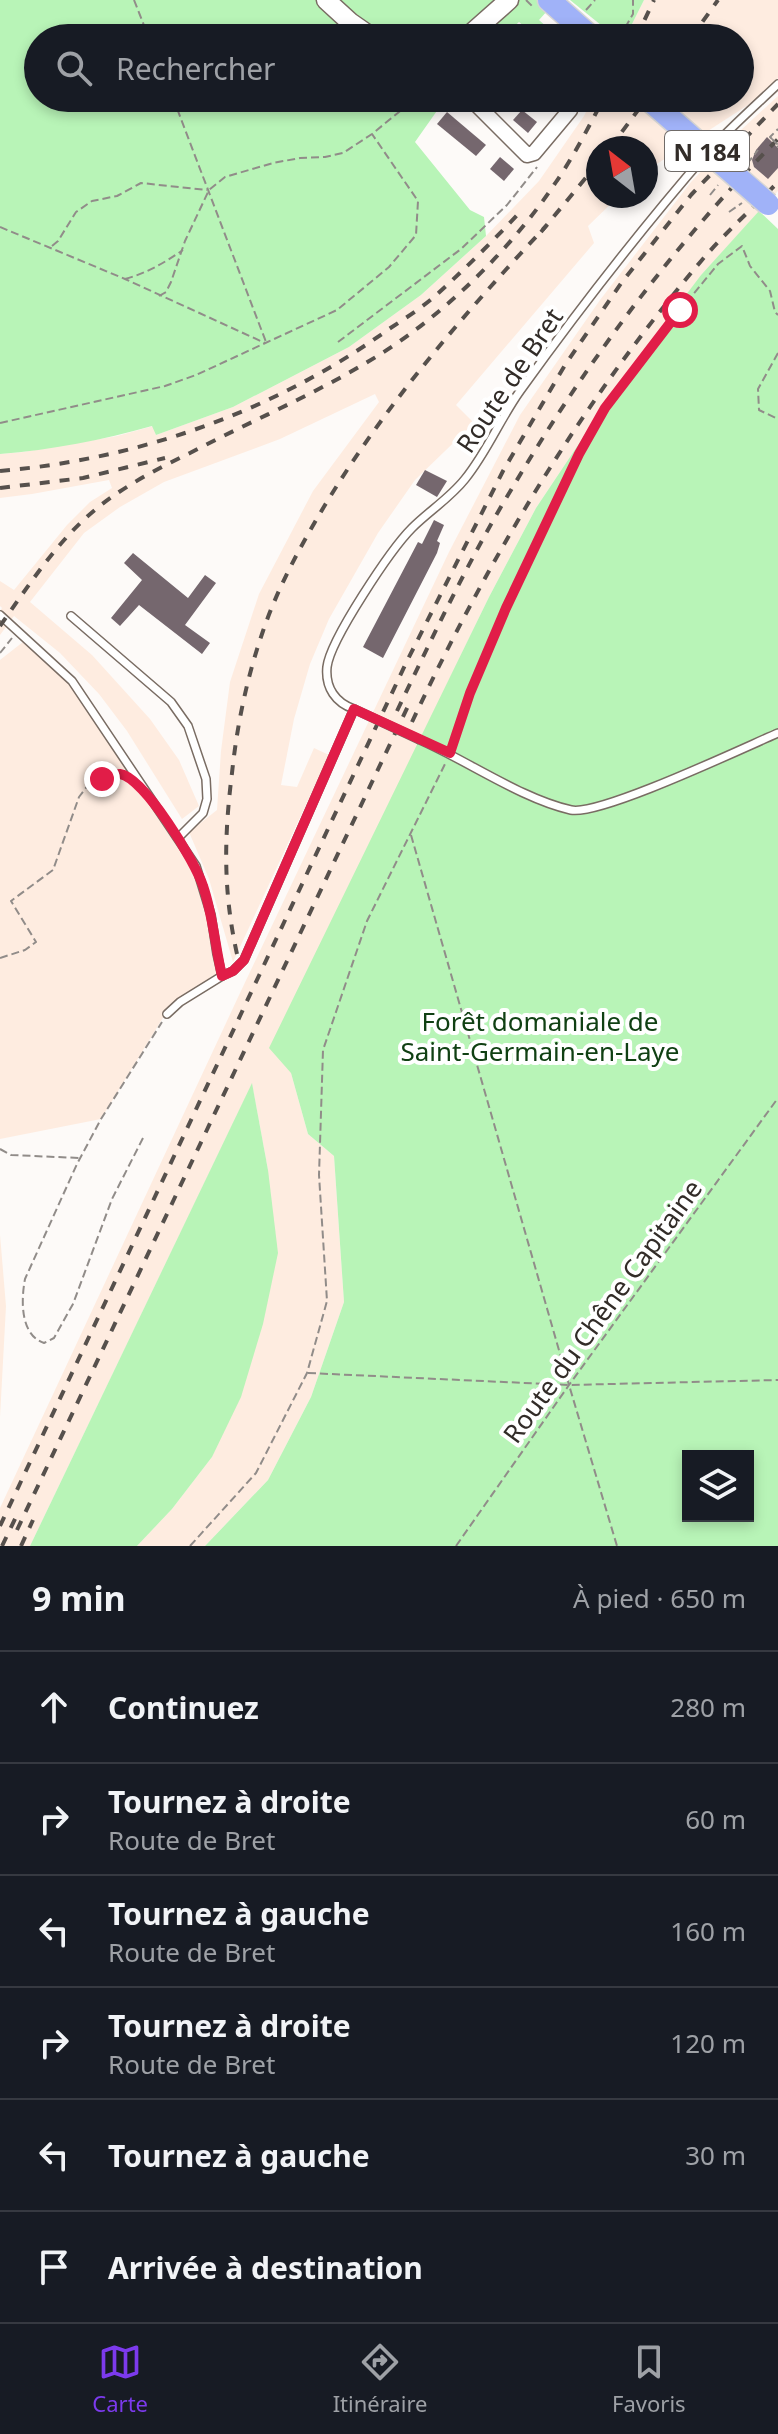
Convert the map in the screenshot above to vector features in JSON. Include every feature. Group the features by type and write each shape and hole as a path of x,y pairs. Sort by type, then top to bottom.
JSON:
{"main road":[{"path":"548,6 565,24"},
{"path":"548,6 573,24"},
{"name":"N 184","path":"664,112 774,203"},
{"name":"N 184","path":"676,112 774,203"}],"street":[{"path":"326,0 353,24"},
{"path":"482,24 509,0"},
{"path":"484,112 527,155 534,153 568,112"}],"lane":[{"name":"Route de Bret","path":"754,107 778,84"},
{"name":"Route de Bret","path":"749,112 714,145 595,292 518,394 466,478 398,542 335,643 327,666 333,695 344,706 450,753 543,801 575,811 609,805 778,733"},
{"path":"0,615 72,681 196,866 204,887 222,976"},
{"path":"71,616 171,702 188,726 206,779 207,799 203,813 178,838"},
{"path":"167,1014 180,1002 233,971 244,960 354,709"}],"path":[{"path":"134,0 143,24"},
{"path":"627,24 633,14 633,0"},
{"path":"178,112 266,343"},
{"path":"159,296 166,292 209,190 225,177 273,163 343,153 399,112"},
{"path":"778,129 770,137 778,146"},
{"path":"0,423 165,386 337,310 389,267 416,235 418,201 372,134"},
{"path":"746,165 758,150"},
{"path":"338,342 461,249 507,205 544,158"},
{"path":"50,247 58,241 76,212 92,201 117,196 141,183 209,190"},
{"path":"0,227 266,343"},
{"path":"190,1546 256,1473 307,1373 327,1301 319,1175 323,1050 367,921 450,753 470,693 563,486 605,408 627,377 718,264 742,246 750,266 770,291 778,315"},
{"path":"125,279 163,264 184,249"},
{"path":"778,353 758,389 759,410 778,419"},
{"path":"0,653 19,632"},
{"path":"0,958 25,950 36,942 11,901 53,870 79,797 89,784 119,774 142,788"},
{"path":"411,834 617,1546"},
{"path":"143,1138 112,1199 73,1304 54,1338 44,1343 35,1340 28,1330 24,1311 25,1279 80,1158 119,1088 167,1014"},
{"name":"Route du Chêne Capitaine","path":"456,1546 778,1098"},
{"path":"0,1149 11,1155 80,1158"},
{"path":"307,1373 569,1385 778,1380"}],"shaded area":[{"path":"644,0 778,0 778,78 754,100 754,24 632,24"},
{"path":"778,96 778,191 701,275 594,421 536,508 420,740 291,1073 308,1134 334,1156 344,1302 311,1397 268,1480 205,1546 137,1546 172,1509 212,1457 268,1170 252,1084 30,1546 0,1546 0,1508 449,552 520,415 600,300 691,182"},
{"path":"586,112 737,112 658,163 658,136 586,136 586,208 607,208 588,226 594,243 456,405 474,423 415,480 378,533 329,619 310,664 294,719 281,785 297,787 314,748 329,755 233,962 209,879 189,832 217,810 230,682 259,594 313,491 379,402 375,394 280,439 164,482 120,507 84,533 30,602 92,655 150,719 179,760 199,806 182,819 127,731 99,694 60,653 14,616 0,635 0,581 14,590 67,525 90,502 112,488 109,480 0,498 0,454 117,436 153,426 156,435 233,407 349,347 421,295 486,236 539,181"},
{"path":"23,642 71,682 203,886 220,975 172,1003 101,1119 0,1139 0,660"},
{"path":"0,1235 6,1306 0,1417"}],"green space":[{"path":"0,0 557,0 539,20 543,24 24,24 24,112 436,112 415,142 470,210 484,217 486,236 421,295 349,347 233,407 156,435 152,426 77,444 0,454"},
{"path":"570,0 644,0 632,24 600,24"},
{"name":"Forêt domaniale de Saint-Germain-en-Laye","path":"759,211 778,229 778,1546 205,1546 268,1480 311,1397 344,1302 334,1156 308,1134 291,1073 269,1048 489,597 536,508 701,275"},
{"path":"252,1083 268,1170 278,1253 263,1324 241,1397 212,1457 172,1509 137,1546 30,1546"}],"building":[{"path":"447,112 486,145 476,156 437,124"},
{"path":"520,112 524,112 537,122 528,133 513,120"},
{"path":"767,137 778,148 778,168 768,179 754,167 752,160"},
{"path":"500,157 514,169 504,181 490,169"},
{"path":"425,470 447,481 437,497 416,485"},
{"path":"434,520 444,525 437,541 440,543 437,553 383,658 363,647 418,542 422,544"},
{"path":"133,553 188,598 205,575 216,583 185,625 210,643 202,654 139,605 120,626 111,618 142,580 124,563"}],"railway":[{"path":"643,24 654,0"},
{"path":"701,24 718,0"},
{"path":"0,1526 407,661 503,471 565,365 622,282 691,195 778,104"},
{"path":"0,626 56,549 82,522 129,485 356,369 404,338 453,299 499,254 539,206 569,162 596,112"},
{"path":"619,136 637,112"},
{"path":"397,711 482,540 542,438 603,348 669,261 778,139"},
{"path":"541,232 586,178"},
{"path":"412,722 473,599 579,424 617,368 702,260 778,182"},
{"path":"0,471 52,465 155,442 253,407 300,384 345,358 429,301 520,212"},
{"path":"237,954 227,886 229,797 247,683 276,598 316,520 401,394 457,325 547,225"},
{"path":"0,488 83,478 165,458"},
{"path":"17,1530 410,702"},
{"path":"2,1546 16,1517"},
{"path":"21,1546 33,1520"}],"route":[{"path":"102,779 119,774 128,777 142,788 178,838 196,866 204,887 222,976 233,971 244,960 354,709 450,753 470,693 506,608 579,454 605,408 680,310"}]}
